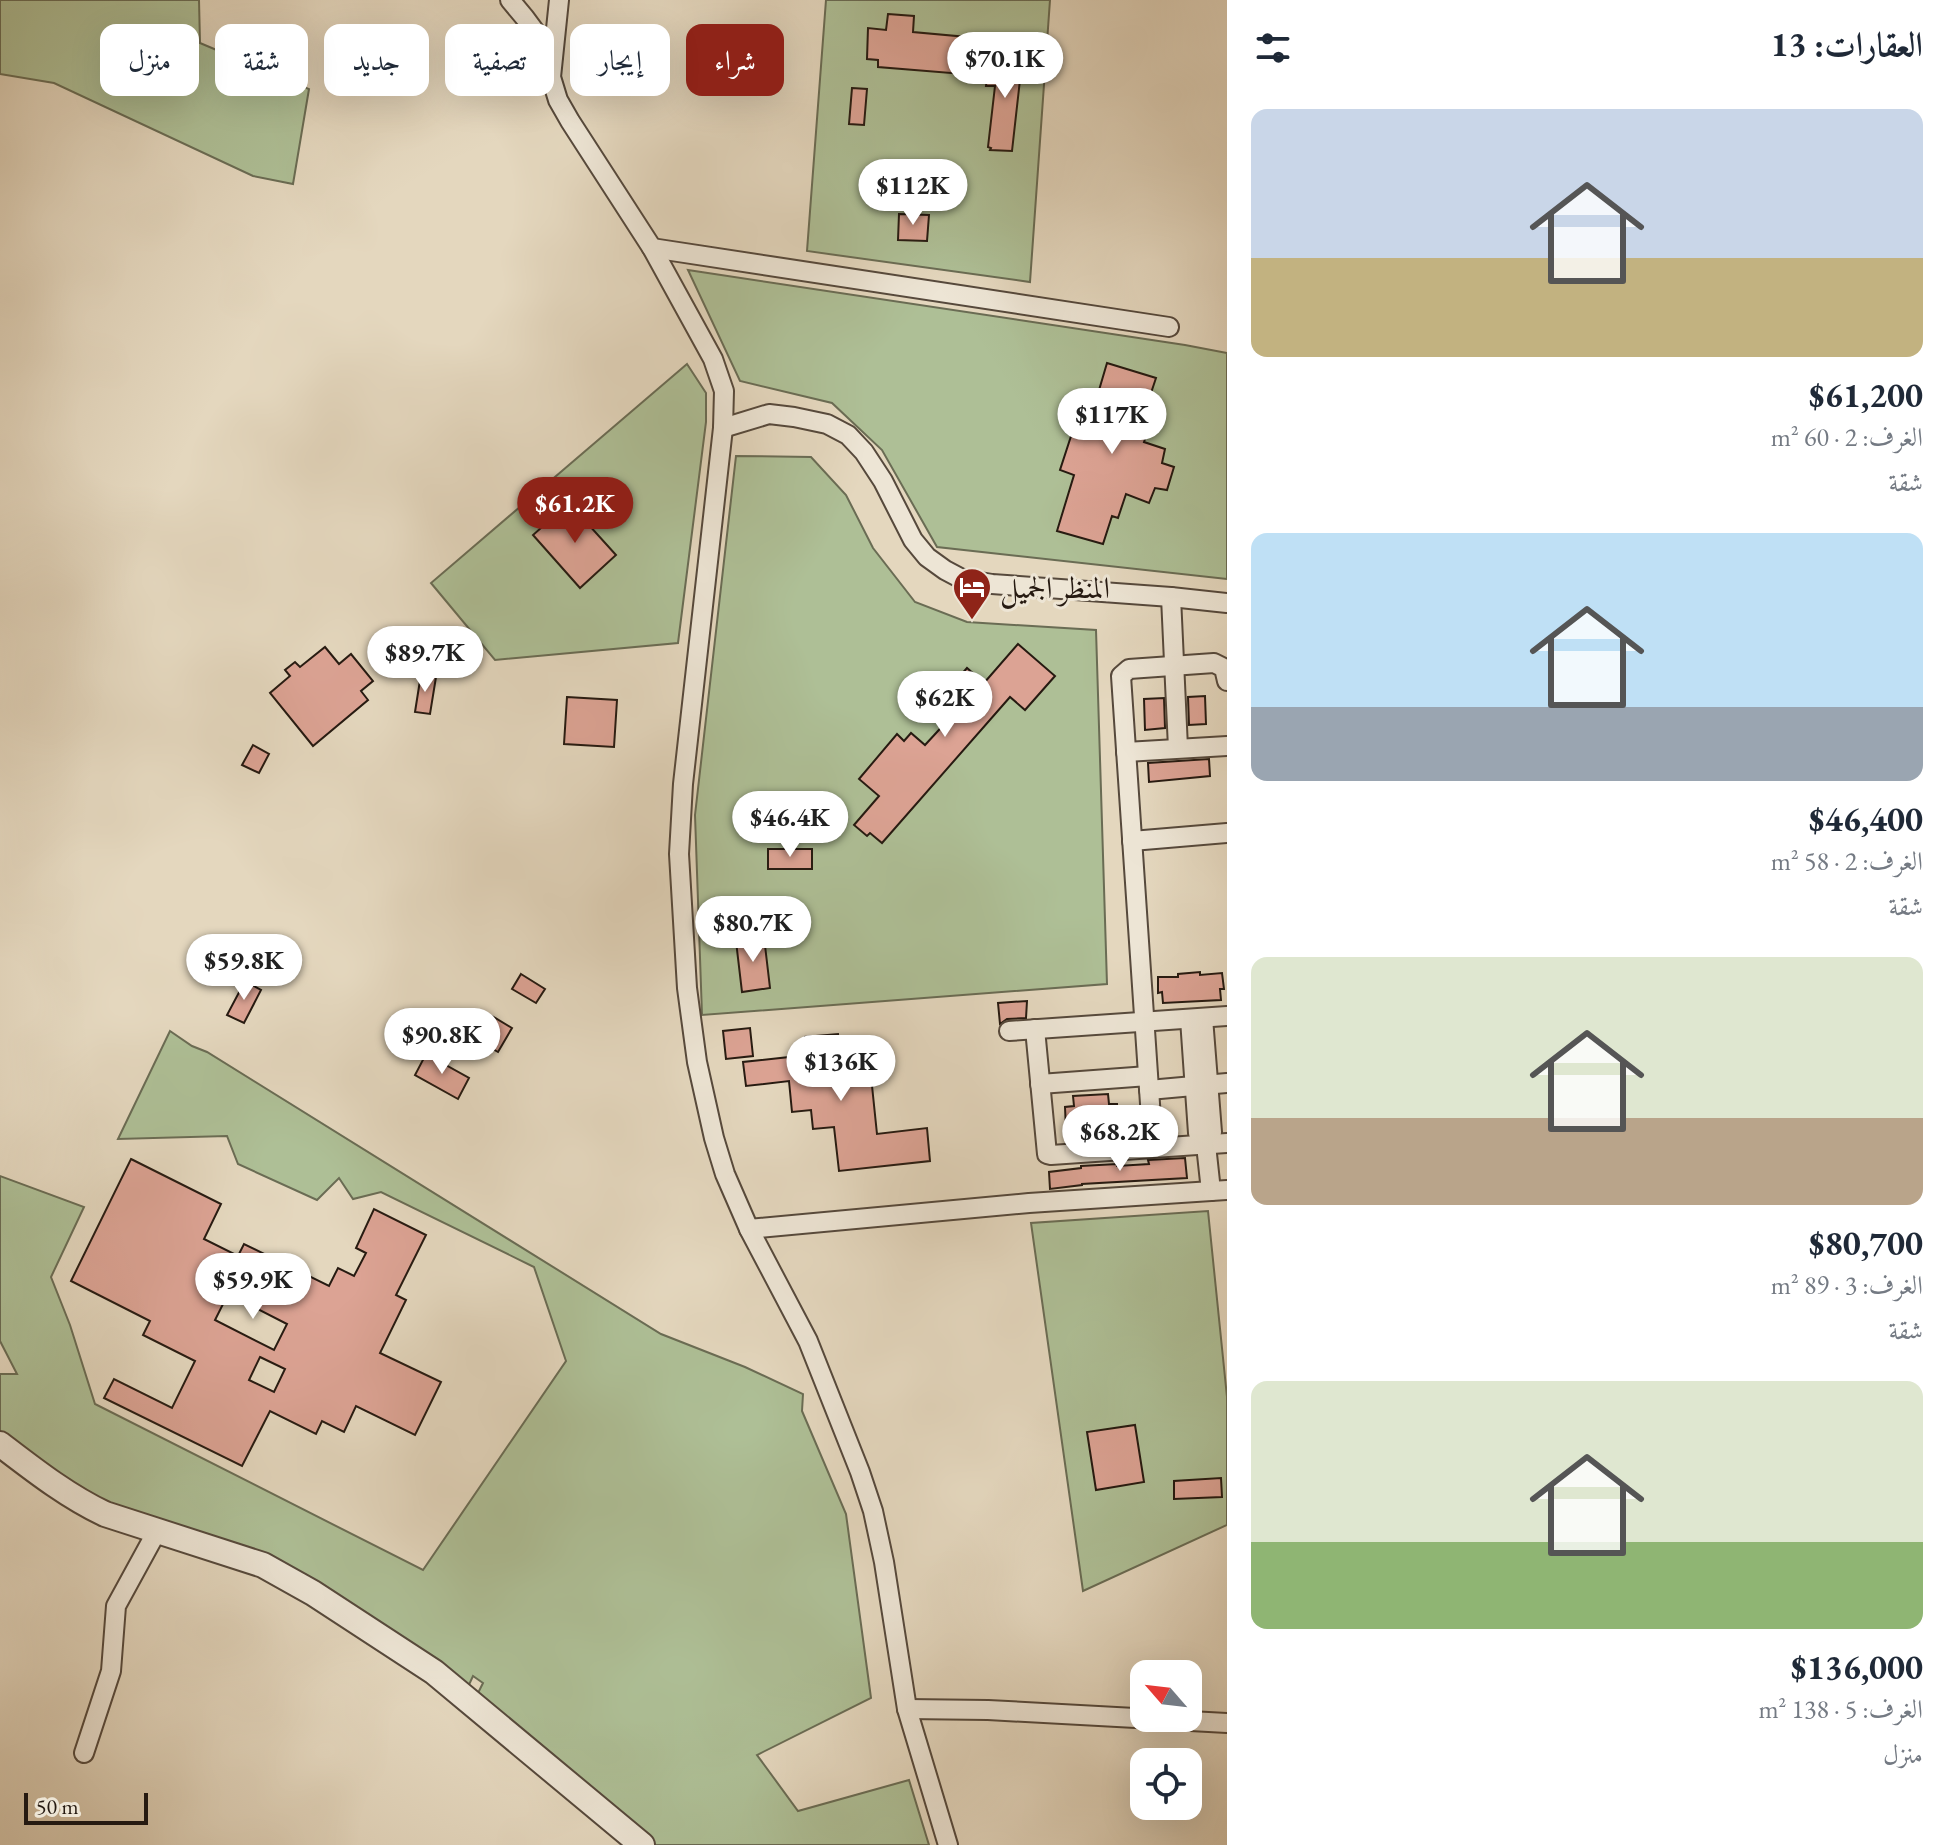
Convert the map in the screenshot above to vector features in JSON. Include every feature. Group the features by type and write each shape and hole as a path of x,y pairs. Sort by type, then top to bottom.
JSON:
{"street":[{"path":"510,0 529,24"},
{"path":"554,47 559,0"},
{"path":"554,85 564,110 652,248 713,359 724,391 723,428 683,784 679,854 687,988 697,1062 725,1174 749,1229 808,1341 865,1485 884,1562 907,1709 948,1845"},
{"path":"652,248 1169,327"},
{"path":"723,428 769,414 827,424 848,435 864,452 883,481 913,540 927,557 962,579 1227,603"},
{"path":"1171,597 1178,748"},
{"path":"1153,1148 1121,676 1129,669 1214,663 1224,668 1227,681"},
{"path":"1126,752 1227,746"},
{"path":"1132,841 1227,833"},
{"path":"1009,1031 1227,1016"},
{"path":"749,1229 1014,1204 1219,1190 1206,1145 1212,1132 1210,1084 1197,1018"},
{"path":"1035,1029 1047,1154 1227,1143"},
{"path":"1040,1084 1210,1084"},
{"path":"0,1444 38,1474 105,1514 263,1565 313,1593 434,1672 642,1845"},
{"path":"84,1753 111,1671 116,1606 157,1531"},
{"path":"907,1709 1227,1723"}],"green space":[{"path":"0,0 199,0 200,43 215,49 215,96 308,96 293,184 253,176 54,83 0,74"},
{"path":"826,0 1050,0 1030,282 807,251"},
{"path":"688,270 1227,353 1227,579 937,547 882,450 832,403 740,381"},
{"path":"687,364 706,393 706,422 678,643 495,660 431,583"},
{"path":"736,456 811,457 846,495 873,548 915,602 967,622 1096,630 1107,984 702,1015 695,815"},
{"path":"170,1031 661,1334 803,1394 802,1411 846,1514 871,1698 757,1755 798,1811 909,1780 929,1845 654,1845 647,1840 644,1831 549,1766 475,1699 483,1683 473,1676 467,1689 274,1557 82,1497 0,1432 0,1374 17,1374 0,1341 0,1176 84,1207 51,1277 95,1404 423,1570 566,1361 534,1267 381,1192 353,1199 339,1178 317,1200 238,1164 227,1136 118,1139"},
{"path":"1208,1211 1227,1397 1227,1525 1083,1591 1031,1223"}],"building":[{"path":"888,14 914,16 913,32 967,37 963,74 878,67 878,60 867,59 868,28 886,30"},
{"path":"999,50 1023,53 1012,151 990,150 988,147 995,86 986,86 988,70 996,71"},
{"path":"852,88 867,89 864,125 849,124"},
{"path":"899,214 929,215 927,241 898,240"},
{"path":"1107,363 1156,378 1146,408 1155,411 1144,442 1165,449 1162,463 1174,467 1167,490 1155,488 1149,503 1126,494 1118,518 1112,516 1103,544 1057,531 1074,475 1060,470 1074,427 1087,431"},
{"path":"569,503 616,555 580,588 533,535"},
{"path":"1018,644 1055,676 1025,710 1010,697 882,843 870,833 867,836 854,825 879,796 859,779 897,734 904,741 911,733 925,745 949,719 934,706 967,668 984,683"},
{"path":"325,647 339,664 351,654 373,681 361,691 368,700 313,746 270,693 290,676 285,670 295,662 300,667"},
{"path":"421,674 436,677 430,714 415,712"},
{"path":"1205,696 1206,724 1189,725 1188,697"},
{"path":"567,697 617,700 614,747 564,744"},
{"path":"1164,698 1165,728 1145,730 1144,699"},
{"path":"253,745 269,754 259,773 242,765"},
{"path":"1209,759 1210,776 1149,782 1148,763"},
{"path":"768,849 812,849 812,869 768,869"},
{"path":"764,937 770,988 742,992 736,941"},
{"path":"1200,972 1200,975 1222,973 1224,989 1220,989 1221,1000 1163,1003 1162,992 1158,993 1158,977"},
{"path":"521,974 545,989 536,1003 512,989"},
{"path":"245,981 261,990 244,1023 227,1015"},
{"path":"1027,1001 1026,1018 1007,1019 1000,1024 998,1003"},
{"path":"492,1016 512,1028 498,1052 477,1040"},
{"path":"750,1028 753,1056 726,1059 723,1031"},
{"path":"838,1034 840,1050 868,1047 877,1134 927,1128 930,1161 839,1171 834,1127 813,1129 811,1110 792,1112 789,1081 746,1086 743,1062 807,1055 805,1037"},
{"path":"426,1054 469,1078 458,1099 415,1075"},
{"path":"1108,1094 1109,1104 1117,1104 1117,1127 1107,1132 1107,1139 1080,1140 1079,1134 1072,1135 1072,1130 1066,1130 1065,1107 1074,1106 1073,1096"},
{"path":"1185,1158 1187,1178 1082,1184 1050,1189 1049,1172 1081,1166 1149,1164 1148,1160"},
{"path":"131,1159 221,1204 204,1239 238,1256 244,1244 329,1286 338,1268 354,1276 366,1253 356,1248 374,1209 426,1235 396,1295 406,1300 380,1353 441,1382 415,1435 356,1406 344,1432 322,1421 316,1434 270,1411 242,1466 104,1398 114,1379 172,1408 195,1361 143,1335 150,1321 71,1281","holes":["228,1294 287,1324 274,1350 215,1320","260,1357 285,1369 274,1392 249,1380"]},
{"path":"1135,1425 1144,1482 1096,1490 1087,1432"},
{"path":"1221,1478 1222,1497 1174,1499 1174,1481"}],"place":[{"name":"المنظر الجميل","path":"972,621"}]}
